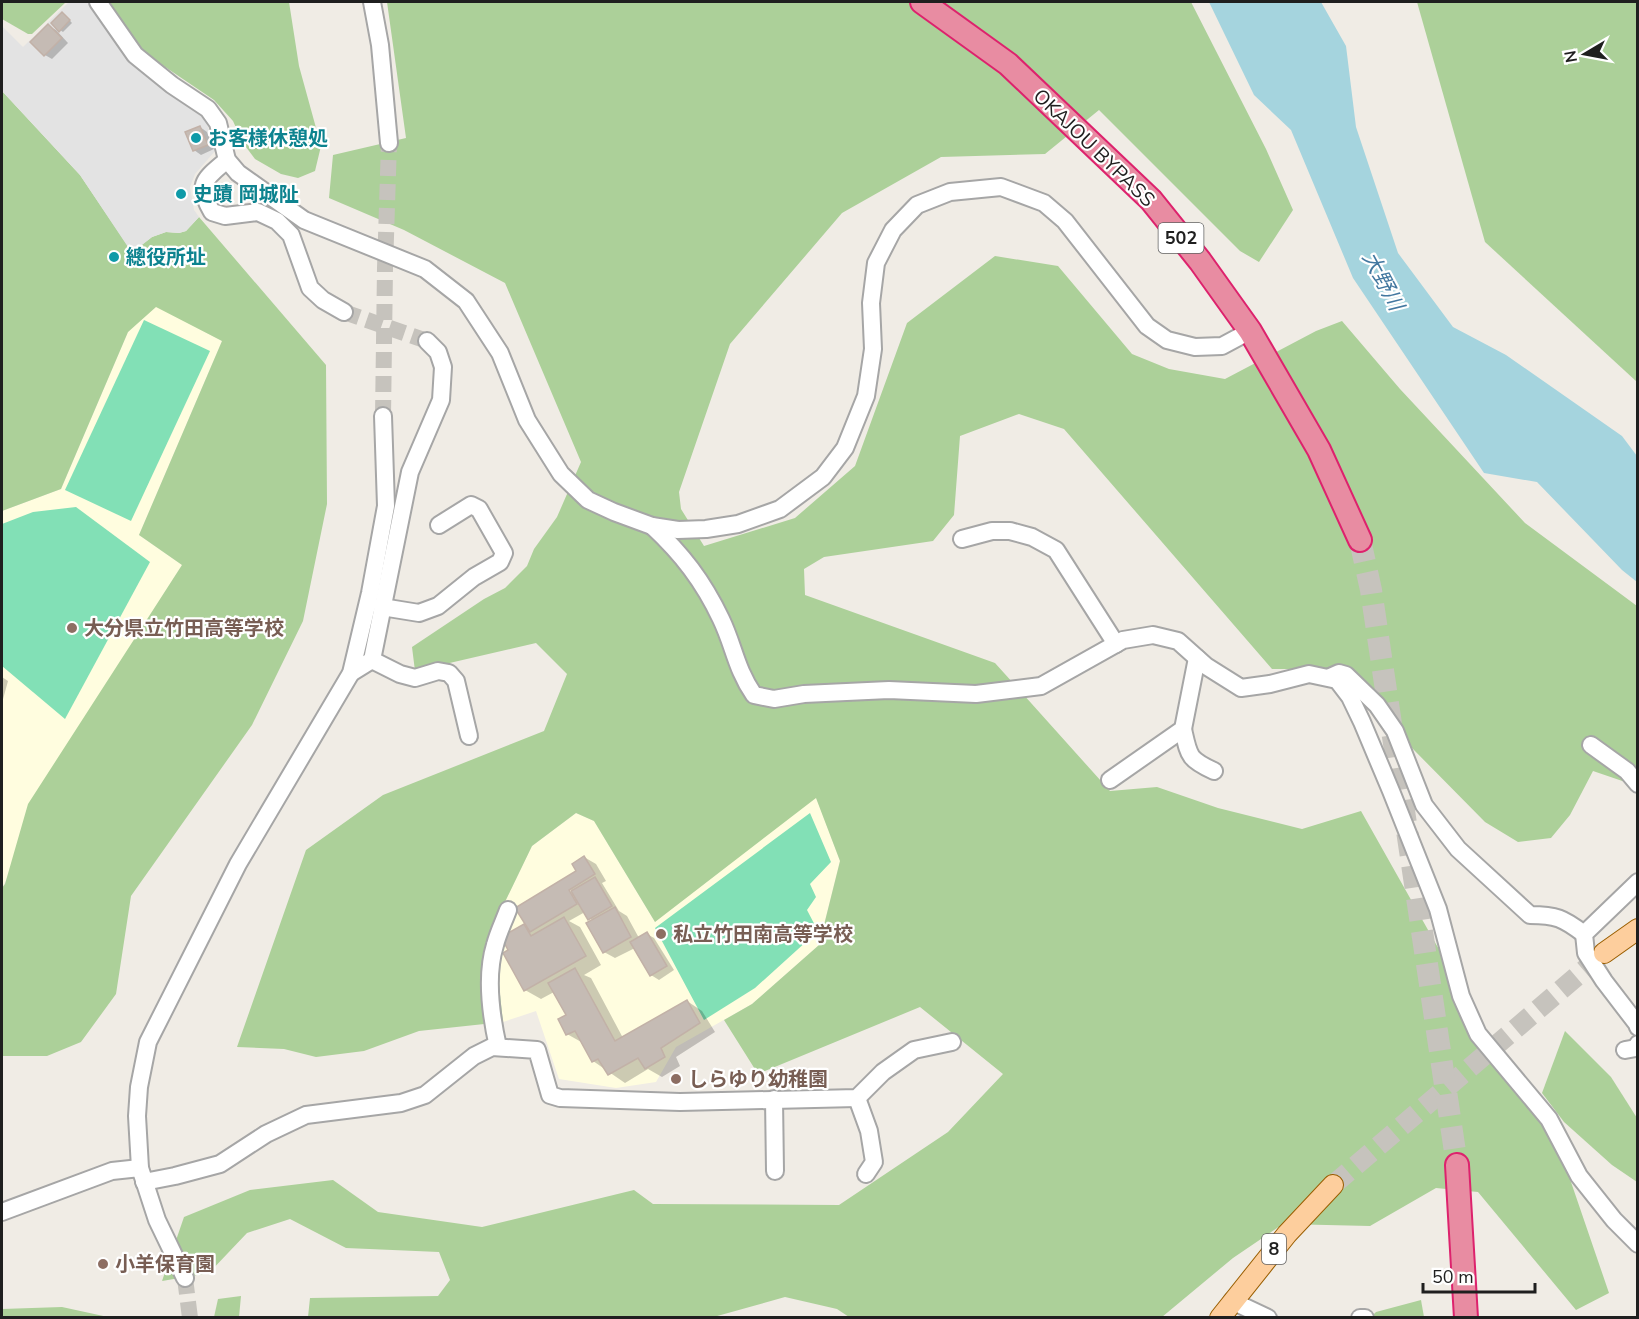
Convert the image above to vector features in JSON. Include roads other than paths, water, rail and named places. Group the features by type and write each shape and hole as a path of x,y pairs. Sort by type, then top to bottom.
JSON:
{"highway":[{"name":"OKAJOU BYPASS","path":"922,2 1008,64 1151,200 1200,261 1250,331 1319,450 1360,540"},
{"path":"1457,1165 1466,1317"}],"main road":[{"path":"1604,953 1638,929"},
{"name":"8","path":"1220,1317 1287,1234 1333,1185"}],"street":[{"path":"98,2 135,55 172,85 208,109 218,123 227,159 238,173 304,220 426,269 466,301 500,353 527,420 561,474 588,500 652,526 697,530 738,524 780,510 823,477 845,448 866,396 873,350 871,303 876,263 893,230 917,205 950,192 1001,187 1044,202 1065,221 1147,326 1167,340 1195,347 1222,345 1250,331"},
{"path":"372,2 380,45 389,143"},
{"path":"227,159 205,179 203,197 212,212 225,216 258,212 277,221 291,235 310,288 323,300 344,312"},
{"path":"351,673 372,660 410,472 441,400 443,368 438,352 427,340"},
{"path":"185,1278 157,1220 142,1175 137,1116 139,1087 148,1042 238,864 351,673 370,593 386,506 383,416"},
{"path":"382,607 419,613 438,606 474,577 500,561 504,553 479,509 471,505 439,525"},
{"path":"652,526 689,563 722,619 743,679 754,695 774,699 804,694 890,690 976,694 1041,686 1123,640 1153,635 1178,641 1197,658 1241,688 1270,684 1309,674 1337,680 1350,697 1366,732 1438,909 1461,996 1479,1034 1549,1119 1579,1176 1614,1221 1638,1244"},
{"path":"962,539 992,531 1010,531 1032,537 1056,550 1116,644"},
{"path":"1197,658 1183,729 1188,751 1195,762 1214,771"},
{"path":"372,660 400,674 415,678 438,671 449,673 456,681 469,736"},
{"path":"1327,678 1339,674 1346,675 1377,705 1395,731 1424,805 1458,849 1530,915 1545,915 1563,919 1584,934 1586,953 1638,1027"},
{"path":"1110,780 1183,729"},
{"path":"1591,745 1627,771 1638,784"},
{"path":"1584,934 1638,882"},
{"path":"498,1047 492,1019 491,976 494,947 508,910"},
{"path":"2,1212 112,1171 175,1176 220,1164 266,1134 306,1115 401,1103 425,1095 474,1056 492,1047 537,1050 550,1095 560,1098 680,1102 856,1098 883,1071 914,1050 952,1042"},
{"path":"856,1098 869,1131 874,1162 866,1174"},
{"path":"774,1099 775,1171"},
{"path":"1232,1301 1268,1317"}],"water":[{"name":"大野川","path":"1209,2 1321,2 1346,46 1356,127 1398,253 1453,327 1506,355 1622,436 1637,456 1637,582 1622,570 1537,482 1484,473 1353,278 1291,130 1254,95"}],"tunnel":[{"path":"383,416 389,143"},
{"path":"344,312 427,341"},
{"path":"1360,540 1371,590 1457,1165"},
{"path":"1333,1185 1604,953"},
{"path":"185,1278 190,1318"}],"place":[{"name":"お客様休憩処","path":"196,138"},
{"name":"史蹟 岡城阯","path":"181,194"},
{"name":"總役所址","path":"114,257"},
{"name":"大分県立竹田高等学校","path":"72,628"},
{"name":"私立竹田南高等学校","path":"661,934"},
{"name":"しらゆり幼稚園","path":"676,1079"},
{"name":"小羊保育園","path":"103,1264"}]}
